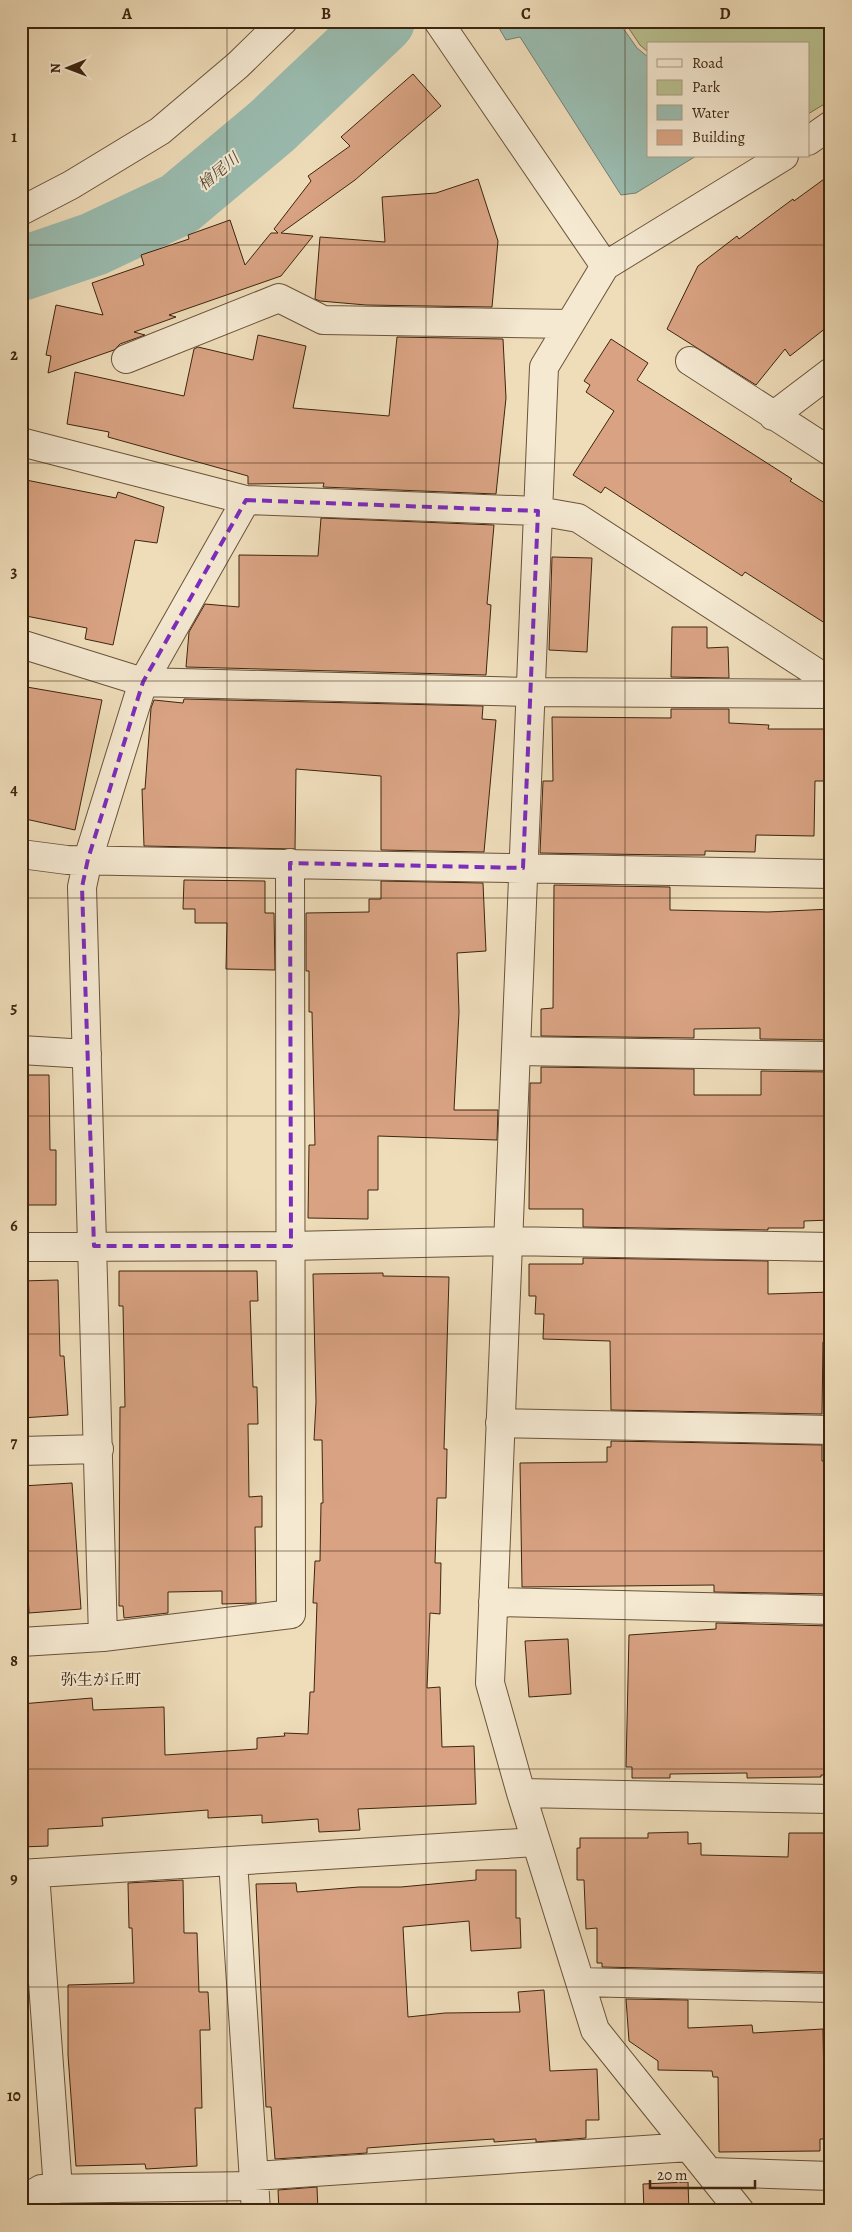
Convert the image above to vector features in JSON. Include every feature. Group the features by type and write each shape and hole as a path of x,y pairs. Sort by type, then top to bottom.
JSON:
{"street":[{"path":"21,211 71,185 160,131 238,65 283,21"},
{"path":"438,21 605,266"},
{"path":"810,140 831,125"},
{"path":"740,2211 594,2030 521,1793 490,1683 544,367 605,266 781,158"},
{"path":"126,359 279,298 323,320 570,324"},
{"path":"690,361 831,452"},
{"path":"773,416 831,372"},
{"path":"21,442 246,500 538,511 578,518 831,682"},
{"path":"103,1637 94,1246 82,887 88,859 143,682 246,500"},
{"path":"21,644 143,682 530,692 831,694"},
{"path":"21,854 67,860 831,874"},
{"path":"21,1642 103,1637 291,1614 290,863"},
{"path":"21,1050 87,1054"},
{"path":"516,1050 831,1056"},
{"path":"21,1247 291,1246 508,1241 831,1247"},
{"path":"500,1423 831,1430"},
{"path":"21,1451 98,1449"},
{"path":"493,1602 831,1610"},
{"path":"521,1793 831,1799"},
{"path":"58,2189 28,1874 536,1842"},
{"path":"233,1861 254,2191"},
{"path":"580,1982 831,1988"},
{"path":"21,2201 41,2189 254,2191 689,2147"},
{"path":"709,2172 831,2176"}],"highlighted area":[{"path":"246,500 538,511 523,868 290,863 291,1246 94,1246 82,887 88,859 143,682"}],"green space":[{"path":"624,21 831,21 831,100 810,113 810,42 647,42 647,51 640,45"}],"water":[{"path":"495,21 618,21 637,48 647,56 647,158 693,158 636,193 621,195 520,37 506,40"}],"building":[{"path":"413,74 441,106 355,180 281,233 313,236 281,276 169,315 176,317 134,332 145,335 120,344 114,350 48,373 51,356 46,355 56,305 103,315 92,283 144,265 141,255 189,239 188,235 230,220 245,265 271,233 278,233 274,229 311,181 308,176 350,146 341,137"},
{"path":"831,174 831,324 790,356 785,349 756,385 667,329 698,266 737,236 739,239 793,199 794,201"},
{"path":"478,179 498,241 492,307 366,305 315,299 320,237 385,242 382,197 436,193"},
{"path":"258,335 306,346 293,408 389,416 397,337 503,339 506,398 496,494 323,487 324,483 248,484 248,476 108,437 109,432 67,424 75,372 184,396 194,349 198,347 253,360"},
{"path":"611,339 648,363 637,380 792,479 790,481 831,507 831,627 745,572 742,576 605,487 601,493 573,475 614,411 586,392 590,385 584,381"},
{"path":"21,479 116,498 118,492 164,507 157,543 135,540 113,645 85,639 87,628 21,615"},
{"path":"321,518 494,525 487,604 491,605 486,675 186,667 189,632 205,604 239,607 239,555 318,556"},
{"path":"552,557 592,558 587,652 549,650"},
{"path":"672,627 707,627 707,648 728,647 729,678 671,677"},
{"path":"21,686 102,700 75,830 21,818"},
{"path":"184,699 483,706 482,719 496,720 484,852 381,850 381,776 296,769 295,849 144,846 142,789 145,789 151,708 154,700 183,703"},
{"path":"671,709 729,709 729,723 769,725 768,729 831,729 831,781 815,781 814,836 756,835 755,852 705,851 705,855 540,853 543,781 553,781 552,717 671,718"},
{"path":"184,880 265,881 265,913 274,913 275,970 226,969 227,923 195,923 195,909 183,909"},
{"path":"381,881 483,883 486,951 457,953 459,1012 454,1110 498,1110 497,1140 378,1136 378,1190 368,1190 368,1219 308,1218 309,1145 315,1145 312,1012 309,1012 309,971 306,971 306,913 369,912 369,899 381,899"},
{"path":"554,885 670,887 670,910 768,912 831,909 831,1040 760,1039 760,1028 694,1029 694,1038 541,1036 541,1009 553,1008"},
{"path":"541,1067 694,1069 694,1095 761,1095 761,1071 831,1072 831,1220 804,1221 804,1228 768,1228 768,1230 583,1227 583,1209 529,1209 530,1083 541,1083"},
{"path":"21,1075 49,1075 50,1150 56,1150 56,1205 21,1205"},
{"path":"583,1258 768,1261 768,1294 831,1292 830,1342 823,1342 822,1414 611,1410 610,1341 543,1339 544,1314 535,1314 536,1296 529,1296 529,1264 583,1264"},
{"path":"119,1271 257,1271 258,1301 250,1301 253,1387 257,1387 258,1424 248,1424 249,1497 262,1496 262,1527 255,1527 256,1603 222,1604 222,1591 168,1592 168,1613 124,1618 123,1606 119,1606 120,1407 125,1407 123,1306 119,1306"},
{"path":"383,1273 383,1276 449,1277 444,1449 447,1449 446,1498 437,1498 435,1563 441,1563 440,1614 430,1613 427,1688 440,1687 442,1747 474,1746 476,1804 358,1809 360,1830 319,1832 318,1819 262,1823 262,1815 208,1818 208,1810 102,1818 103,1826 48,1829 48,1846 21,1847 21,1704 92,1698 93,1710 164,1707 165,1755 257,1749 257,1738 285,1736 284,1733 308,1734 310,1692 314,1692 317,1603 313,1603 315,1561 320,1561 321,1503 323,1503 322,1440 314,1440 316,1402 313,1274"},
{"path":"58,1280 60,1356 64,1356 68,1415 21,1418 21,1281"},
{"path":"611,1441 822,1445 822,1461 831,1461 831,1594 714,1592 714,1585 522,1587 520,1463 607,1462 607,1447 611,1447"},
{"path":"72,1483 81,1609 29,1613 22,1486"},
{"path":"716,1623 831,1626 831,1775 821,1775 821,1777 747,1778 747,1773 670,1774 670,1778 632,1778 632,1767 626,1767 629,1635 716,1629"},
{"path":"568,1639 571,1694 529,1697 525,1641"},
{"path":"688,1832 688,1844 701,1843 701,1855 788,1857 789,1833 827,1833 825,1972 602,1967 602,1963 597,1963 597,1928 586,1929 584,1880 577,1880 577,1848 580,1848 580,1838 648,1838 648,1833"},
{"path":"476,1870 516,1870 516,1918 520,1918 521,1948 471,1951 469,1921 403,1927 408,2017 445,2013 520,2012 518,1992 544,1990 550,2071 597,2069 599,2120 586,2120 586,2138 536,2142 536,2139 494,2142 494,2139 433,2143 367,2148 367,2153 275,2159 271,2107 266,2107 256,1884 296,1883 297,1892 359,1887 401,1887 476,1880"},
{"path":"183,1880 184,1933 197,1933 199,1992 208,1992 210,2030 200,2030 202,2108 195,2108 197,2166 146,2169 145,2164 76,2166 68,2055 68,1985 134,1983 132,1928 129,1928 128,1883"},
{"path":"626,1999 688,2000 688,2028 752,2025 753,2033 823,2029 825,2139 820,2139 820,2151 719,2152 718,2077 713,2077 712,2071 658,2070 658,2061 629,2041"},
{"path":"688,2182 689,2211 644,2211 643,2184"},
{"path":"317,2187 318,2211 279,2211 278,2190"}],"waterway":[{"name":"檜尾川","path":"21,269 94,244 179,204 271,127 383,21"}],"district":[{"name":"弥生が丘町","path":"101,1679"}]}
